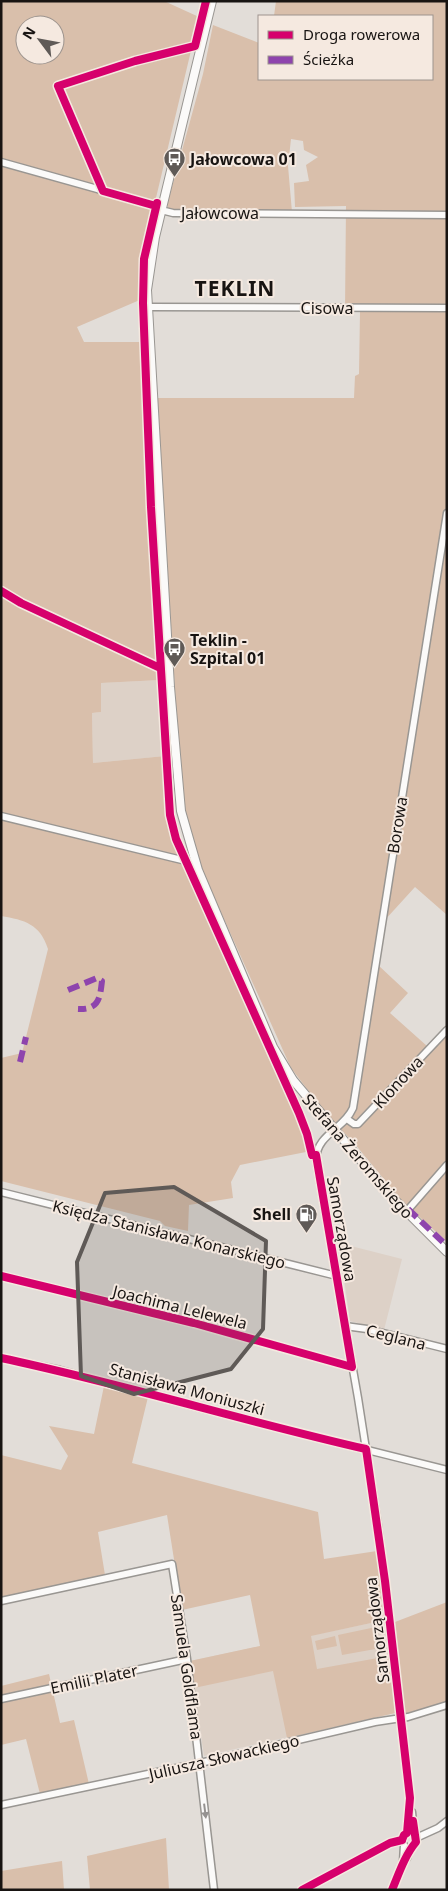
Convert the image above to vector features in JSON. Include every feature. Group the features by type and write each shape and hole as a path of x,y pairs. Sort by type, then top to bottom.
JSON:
{"main road":[{"name":"Stefana Żeromskiego","path":"212,1 149,269 147,307 176,762 181,811 196,861 273,1047 293,1080 334,1130 406,1212 447,1252"}],"street":[{"name":"Jałowcowa","path":"1,162 151,204 173,213 447,215"},
{"name":"Cisowa","path":"147,307 447,308"},
{"name":"Borowa","path":"347,1119 353,1108 447,513"},
{"path":"1,816 186,861 196,861"},
{"name":"Klonowa","path":"347,1119 354,1124 358,1124 447,1030"},
{"path":"334,1130 347,1119"},
{"name":"Samorządowa","path":"334,1130 322,1140 317,1149 316,1159 378,1526 402,1718 410,1809 412,1812 412,1835"},
{"path":"406,1212 447,1166"},
{"name":"Księdza Stanisława Konarskiego","path":"1,1192 337,1276"},
{"name":"Joachima Lelewela","path":"1,1276 194,1324 352,1367"},
{"name":"Ceglana","path":"345,1326 367,1329 447,1349"},
{"name":"Stanisława Moniuszki","path":"1,1358 69,1373 447,1470"},
{"name":"Samuela Goldflama","path":"1,1601 172,1564 187,1659 214,1890"},
{"name":"Emilii Plater","path":"1,1699 187,1659"},
{"name":"Juliusza Słowackiego","path":"1,1805 200,1763 375,1722 402,1718 447,1705"},
{"path":"392,1890 403,1862 406,1844 404,1835 434,1830 447,1822"},
{"path":"302,1890 392,1842 406,1844 416,1842 412,1835"}],"highlighted area":[{"path":"174,1187 266,1241 263,1329 231,1369 134,1394 81,1376 77,1262 105,1193"}],"shaded area":[{"path":"1,1 164,1 199,17 155,202 1,159"},
{"path":"276,1 447,1 447,915 415,887 384,921 378,965 408,993 390,1013 427,1046 447,1024 447,1242 401,1200 354,1143 327,1115 291,1068 202,870 190,835 181,787 157,398 354,398 355,376 359,374 360,312 345,311 346,206 295,207 294,183 309,181 306,165 318,157 304,150 303,141 291,139 288,166 292,212 169,210 167,205 203,74 213,25 258,43 258,80 433,80 433,15 274,15"},
{"path":"1,165 150,207 154,210 145,240 147,240 143,259 142,299 77,327 84,342 144,342 150,550 160,680 101,683 101,712 92,713 93,763 165,756 169,816 174,837 270,1051 311,1151 240,1165 231,1182 233,1198 189,1205 188,1231 165,1226 160,1221 1,1181 1,1058 22,1053 48,949 41,934 31,925 17,919 1,916"},
{"path":"160,680 165,756 93,763 92,713 101,712 101,683"},
{"path":"339,1243 402,1259 384,1330 350,1321"},
{"path":"104,1386 148,1397 132,1463 318,1512 324,1559 377,1551 385,1620 311,1636 317,1669 389,1656 395,1713 287,1738 273,1671 194,1688 190,1661 260,1646 250,1595 182,1610 167,1515 98,1532 105,1575 1,1598 1,1455 61,1470 68,1456 49,1426 94,1434"},
{"path":"447,1602 447,1702 405,1714 395,1622"},
{"path":"385,1620 395,1713 204,1756 190,1661"},
{"path":"376,1627 381,1648 342,1655 338,1635"},
{"path":"335,1636 337,1646 317,1650 315,1641"},
{"path":"49,1674 60,1723 74,1720 89,1784 40,1794 26,1739 1,1745 1,1686"},
{"path":"166,1838 169,1890 90,1890 87,1856"},
{"path":"62,1861 64,1890 1,1890 1,1871"}],"marked path":[{"path":"68,990 97,978 102,981 97,1002 85,1009 78,1009"},
{"path":"20,1062 26,1037"},
{"path":"408,1209 447,1246"}],"cycle path":[{"path":"156,206 103,191 58,86 135,61 195,46 206,1"},
{"path":"157,203 144,259 143,303 151,507 170,815 176,839 299,1113 312,1155"},
{"path":"1,591 21,603 160,668"},
{"path":"1,1276 194,1323 352,1367 316,1155"},
{"path":"1,1358 93,1379 274,1427 366,1449 385,1581 410,1798 407,1833 402,1840"},
{"path":"392,1890 405,1858 416,1842 413,1821"},
{"path":"302,1890 390,1843 402,1840"}],"place":[{"name":"Jałowcowa 01","path":"174,178"},
{"name":"Teklin - Szpital 01","path":"174,668"},
{"name":"Shell","path":"307,1233"}],"district":[{"name":"TEKLIN","path":"235,289"}]}
